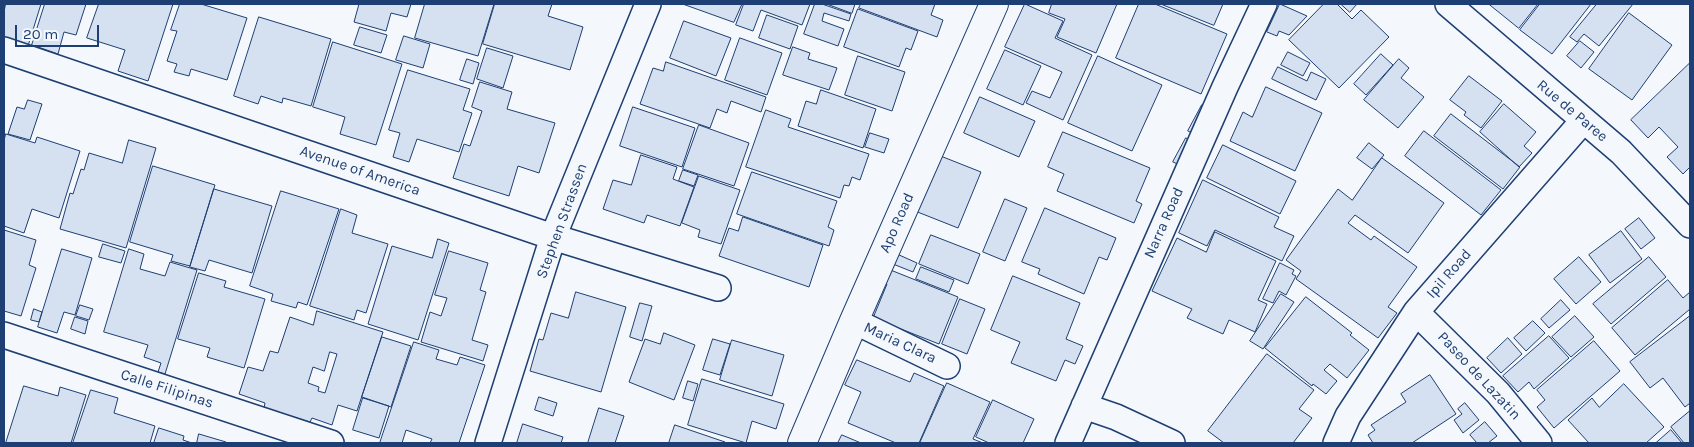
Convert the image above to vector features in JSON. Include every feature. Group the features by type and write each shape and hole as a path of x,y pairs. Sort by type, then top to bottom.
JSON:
{"street":[{"name":"Apo Road","path":"802,443 994,4"},
{"name":"Narra Road","path":"1068,443 1220,96 1264,4"},
{"name":"Rue de Paree","path":"1448,4 1621,152 1690,226"},
{"name":"Stephen Strassen","path":"488,443 553,237 644,5"},
{"name":"Avenue of America","path":"4,50 553,237 718,288"},
{"name":"Ipil Road","path":"1336,443 1348,416 1416,312 1583,121"},
{"name":"Paseo de Lazatin","path":"1416,312 1498,393 1539,443"},
{"name":"Maria Clara","path":"854,321 947,366"},
{"name":"Calle Filipinas","path":"4,335 331,443"},
{"path":"1084,406 1116,417 1172,443"}],"building":[{"path":"6,4 41,4 28,46 4,38 4,12"},
{"path":"45,4 86,4 76,35 64,32 58,54 32,45"},
{"path":"99,4 173,4 148,81 118,71 125,50 87,38"},
{"path":"180,4 201,4 247,18 227,80 191,69 189,76 174,72 177,64 167,61 177,31 171,30"},
{"path":"359,4 411,4 407,17 391,13 386,31 354,22"},
{"path":"425,4 494,4 478,56 415,38"},
{"path":"495,4 552,4 548,16 583,27 570,70 483,44"},
{"path":"683,4 742,4 734,22"},
{"path":"744,4 810,4 802,25 761,10 753,31 736,25"},
{"path":"815,4 822,4 851,14 849,21 824,13 822,21 844,29 838,46 804,34"},
{"path":"827,4 855,4 852,13"},
{"path":"861,4 935,4 931,15 943,20 937,37 859,8"},
{"path":"1025,4 1063,21 1055,38 1092,55 1063,120 1026,103 1032,91 1050,98 1062,72 1005,47"},
{"path":"1052,4 1117,4 1096,53 1057,37 1065,19 1049,13"},
{"path":"1139,4 1155,4 1227,34 1201,94 1116,58"},
{"path":"1161,4 1223,4 1214,25"},
{"path":"1280,4 1307,16 1289,35 1279,31 1277,36 1267,32"},
{"path":"1324,4 1337,4 1352,19 1361,10 1389,37 1339,88 1289,40"},
{"path":"1341,4 1357,4 1350,12"},
{"path":"1489,4 1538,4 1519,28"},
{"path":"1540,4 1591,4 1552,54 1520,30"},
{"path":"1597,4 1633,4 1599,46 1584,34 1577,42 1570,37"},
{"path":"858,9 918,31 911,50 906,48 899,67 844,47"},
{"path":"1629,13 1672,45 1632,100 1589,69"},
{"path":"767,15 798,26 790,49 759,38"},
{"path":"259,17 331,39 311,106 283,98 282,103 261,96 258,104 234,96"},
{"path":"684,21 731,38 716,76 670,58"},
{"path":"360,27 387,35 381,53 354,45"},
{"path":"404,36 430,44 423,68 396,60"},
{"path":"740,38 782,53 767,95 725,80"},
{"path":"1580,41 1594,52 1581,68 1567,56"},
{"path":"333,42 402,64 376,145 340,134 345,117 313,107"},
{"path":"793,47 810,53 808,59 837,68 829,90 783,75"},
{"path":"487,48 513,56 503,88 477,79"},
{"path":"1005,50 1041,66 1023,105 987,89"},
{"path":"1288,52 1310,63 1303,76 1281,65"},
{"path":"1381,54 1393,65 1366,95 1354,84"},
{"path":"858,56 905,72 892,111 845,95"},
{"path":"1098,56 1162,85 1132,151 1068,123"},
{"path":"467,59 479,63 473,84 460,80"},
{"path":"1399,59 1409,68 1401,78 1424,97 1398,128 1364,100"},
{"path":"666,62 766,97 761,112 731,101 727,113 717,109 710,128 640,104 653,68 663,71"},
{"path":"1690,63 1690,167 1683,174 1667,157 1678,147 1659,127 1648,138 1631,120"},
{"path":"1278,67 1307,81 1311,72 1326,79 1316,100 1272,79"},
{"path":"408,70 470,89 463,110 472,113 459,152 417,139 409,162 393,157 400,133 389,130"},
{"path":"1469,76 1502,101 1481,128 1464,115 1466,112 1450,100"},
{"path":"480,82 512,92 507,109 555,123 539,173 518,166 509,196 453,178 464,144 470,146 482,111 472,107"},
{"path":"1266,87 1322,113 1295,171 1230,141 1243,112 1252,117"},
{"path":"821,90 876,109 863,148 798,126 806,101 816,104"},
{"path":"980,97 1035,121 1019,157 964,133"},
{"path":"28,100 42,104 30,140 8,134 17,107 24,109"},
{"path":"1504,104 1536,132 1524,146 1532,153 1519,167 1480,132"},
{"path":"1202,105 1211,111 1198,136 1188,131"},
{"path":"633,107 695,128 682,167 620,146"},
{"path":"766,110 791,119 788,127 869,154 860,180 852,177 849,186 844,185 840,198 746,167"},
{"path":"1451,114 1520,167 1503,189 1434,136"},
{"path":"699,125 749,143 734,186 683,169"},
{"path":"1424,131 1501,190 1481,215 1405,156"},
{"path":"1063,132 1150,168 1136,201 1142,204 1134,223 1057,191 1064,174 1048,167"},
{"path":"870,133 889,139 884,153 865,147"},
{"path":"6,134 35,143 37,137 80,151 59,218 32,209 24,233 4,226 4,141"},
{"path":"1186,138 1194,143 1182,166 1173,162"},
{"path":"129,140 156,148 126,248 60,229 70,193 73,194 81,169 84,170 89,153 122,163"},
{"path":"1369,143 1384,155 1372,169 1357,158"},
{"path":"1223,145 1296,181 1280,214 1207,178"},
{"path":"641,155 677,167 673,179 694,187 680,226 647,215 644,223 603,209 613,180 631,185"},
{"path":"938,155 981,172 958,228 915,211"},
{"path":"1382,158 1444,203 1408,253 1355,215 1348,223 1371,240 1374,236 1417,267 1388,307 1397,313 1378,338 1296,279 1301,271 1286,260 1338,189 1352,200"},
{"path":"153,166 215,185 190,266 171,261 173,255 130,242"},
{"path":"683,170 698,175 694,186 679,181"},
{"path":"752,172 837,201 828,227 834,230 829,246 737,214"},
{"path":"699,176 740,190 721,244 698,237 700,230 682,223"},
{"path":"1203,180 1279,217 1274,227 1294,236 1282,261 1215,230 1207,246 1179,233"},
{"path":"214,189 272,206 252,273 209,260 205,271 190,267"},
{"path":"281,191 339,209 307,305 298,302 296,308 271,301 273,294 250,286"},
{"path":"1005,199 1027,208 1005,261 983,252"},
{"path":"1045,208 1116,238 1107,260 1099,257 1084,294 1038,274 1040,269 1022,262"},
{"path":"341,209 357,215 352,233 388,244 366,313 357,310 354,320 310,306"},
{"path":"743,217 823,245 809,287 719,256 729,228 738,231"},
{"path":"1639,218 1655,238 1641,249 1625,229"},
{"path":"4,230 36,240 29,265 36,268 21,316 4,311"},
{"path":"1621,231 1642,259 1610,283 1589,255"},
{"path":"1215,232 1276,261 1258,300 1267,304 1255,332 1229,320 1223,334 1187,318 1192,309 1152,291 1177,238 1206,252"},
{"path":"931,235 980,254 968,284 919,264"},
{"path":"438,239 449,243 418,340 368,324 392,246 432,258"},
{"path":"103,244 125,251 121,263 99,257"},
{"path":"62,249 92,258 75,315 64,312 57,333 38,327"},
{"path":"129,249 144,254 140,269 165,276 170,262 197,270 165,374 158,372 161,363 144,357 148,345 104,332"},
{"path":"449,251 488,263 480,290 486,292 472,340 488,345 483,361 421,342 430,312 441,316 447,298 435,295"},
{"path":"897,254 917,263 913,272 893,264"},
{"path":"1579,257 1601,282 1576,304 1554,279"},
{"path":"1649,257 1666,277 1611,324 1593,304"},
{"path":"1280,263 1294,270 1292,274 1296,276 1286,295 1279,291 1273,303 1263,299"},
{"path":"921,267 954,280 949,292 916,279"},
{"path":"888,269 958,297 939,344 873,318 887,284 882,281"},
{"path":"199,273 226,281 224,287 265,299 244,368 207,357 210,348 178,339"},
{"path":"1013,276 1080,303 1066,339 1083,346 1075,364 1065,360 1056,381 1011,363 1020,342 991,330"},
{"path":"1668,280 1683,298 1690,292 1690,309 1635,355 1612,328"},
{"path":"576,292 626,307 601,392 530,371 539,339 543,340 551,313 568,318"},
{"path":"1281,294 1294,302 1263,349 1250,341"},
{"path":"1306,297 1352,333 1350,335 1369,350 1347,378 1330,364 1324,370 1337,381 1326,394 1313,384 1312,386 1265,348"},
{"path":"960,299 985,309 967,354 942,344"},
{"path":"1561,300 1570,310 1549,328 1541,319"},
{"path":"640,303 652,306 642,341 630,337"},
{"path":"80,305 93,309 89,320 76,316"},
{"path":"34,309 42,312 39,322 31,320"},
{"path":"317,311 383,332 357,411 338,405 332,425 312,418 310,422 264,408 265,403 239,394 248,367 263,371 270,351 278,353 290,317 313,325","holes":["330,352 337,354 325,393 318,391 319,387 308,383 313,367 324,371"]},
{"path":"1575,316 1594,337 1571,357 1552,337"},
{"path":"1690,316 1690,403 1685,407 1663,378 1650,388 1630,362"},
{"path":"75,317 88,321 85,334 71,329"},
{"path":"1533,321 1545,333 1526,351 1514,338"},
{"path":"664,333 695,345 674,400 629,382 645,339 660,344"},
{"path":"1549,336 1569,358 1534,389 1529,382 1518,392 1503,376"},
{"path":"382,337 411,346 391,407 362,397"},
{"path":"1508,338 1522,354 1501,373 1487,358"},
{"path":"713,339 730,344 720,375 703,370"},
{"path":"732,340 784,355 772,396 720,380"},
{"path":"1594,341 1620,371 1554,428 1537,407 1545,400 1537,390"},
{"path":"414,342 439,350 436,359 457,365 460,357 485,365 459,443 430,443 432,439 406,430 402,443 380,443"},
{"path":"1267,354 1314,390 1299,409 1312,418 1293,443 1224,443 1208,431"},
{"path":"857,360 910,382 914,373 944,386 919,443 896,443 848,423 861,392 845,385"},
{"path":"1430,375 1456,414 1412,443 1373,443 1368,435 1375,430 1371,425 1406,402 1401,394"},
{"path":"702,379 784,404 776,429 752,421 746,443 688,425"},
{"path":"688,381 698,384 693,401 683,398"},
{"path":"947,383 990,402 973,439 983,443 920,443"},
{"path":"1624,384 1664,427 1646,443 1589,443 1568,420 1592,398 1599,407"},
{"path":"24,386 58,396 60,387 86,395 71,443 6,443"},
{"path":"91,390 118,398 114,413 155,426 150,443 73,443"},
{"path":"539,397 557,403 553,416 535,410"},
{"path":"363,398 389,406 379,438 353,430"},
{"path":"993,400 1034,419 1023,443 989,443 976,437"},
{"path":"1465,403 1479,420 1463,433 1454,420 1462,414 1458,409"},
{"path":"599,408 624,416 615,443 588,443"},
{"path":"1690,411 1690,443 1684,443 1671,427"},
{"path":"1485,422 1497,436 1488,443 1477,443 1470,435"},
{"path":"523,424 563,437 561,443 517,443"},
{"path":"675,425 725,442 669,443"},
{"path":"159,428 184,436 183,440 192,443 154,443"},
{"path":"1671,430 1682,443 1656,443"},
{"path":"199,434 226,442 226,443 197,443"},
{"path":"842,435 861,443 838,443"}]}
